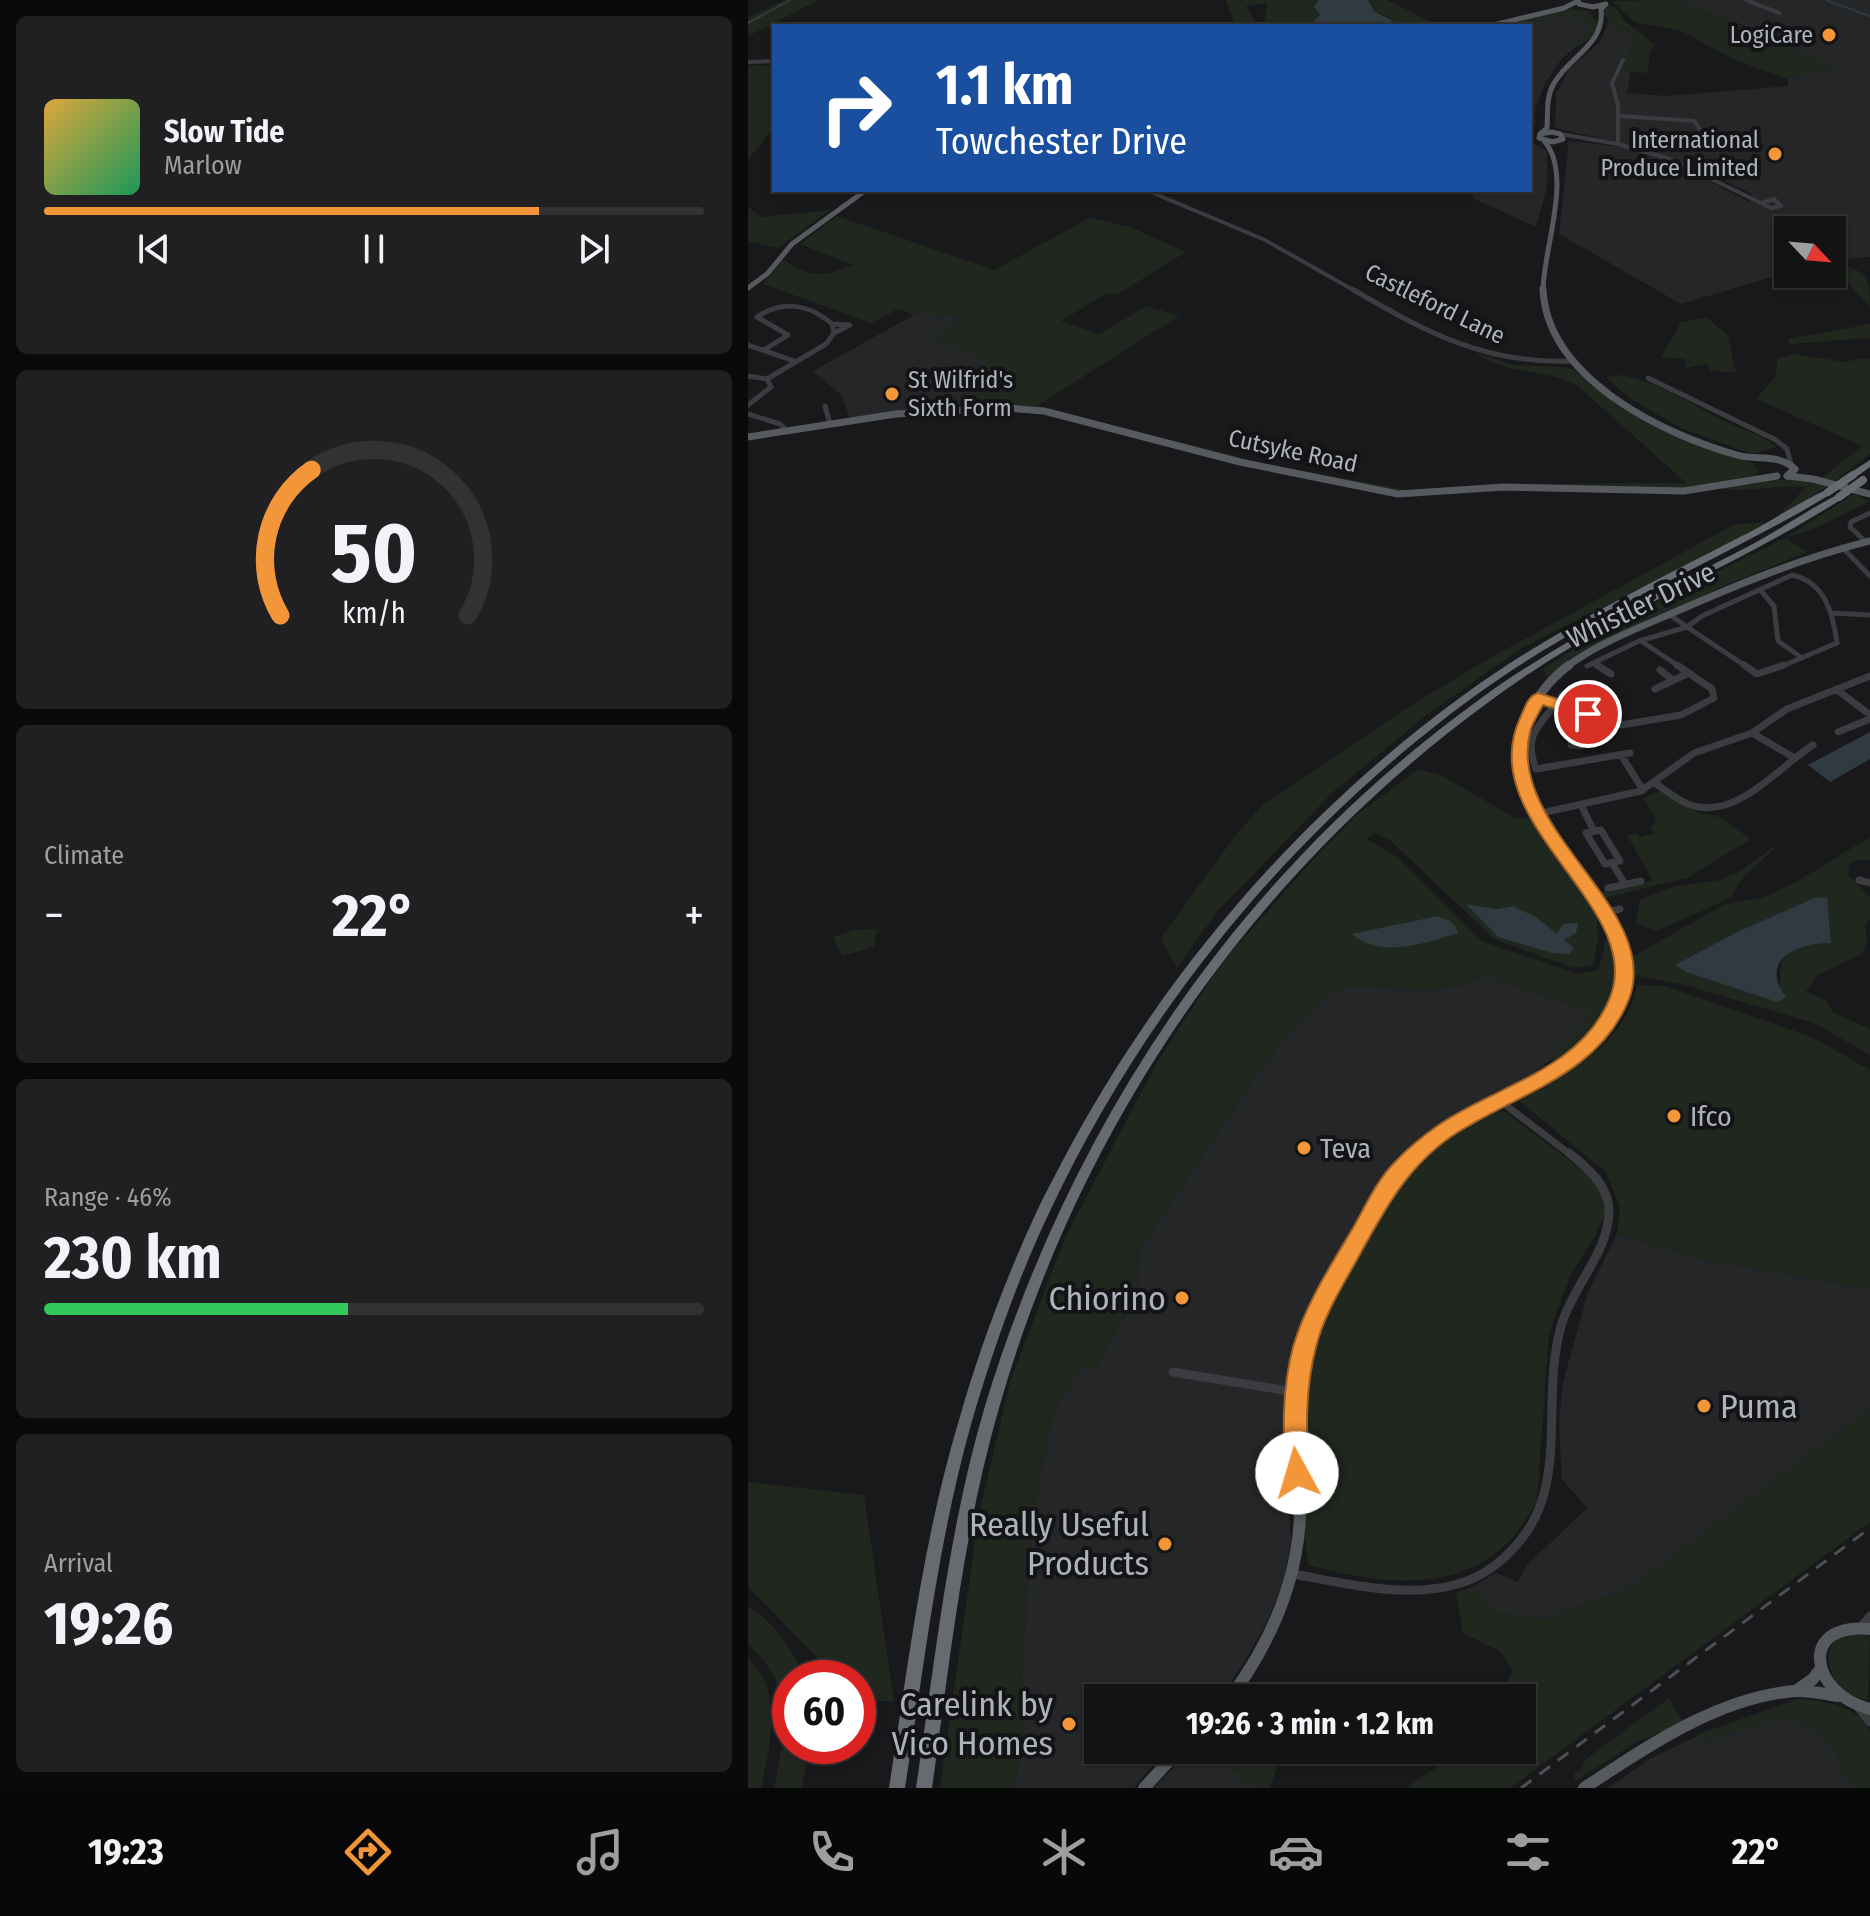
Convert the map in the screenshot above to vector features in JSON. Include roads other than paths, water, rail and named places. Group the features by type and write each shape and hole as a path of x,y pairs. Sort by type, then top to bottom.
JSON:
{"highway":[{"path":"924,1788 959,1560 979,1458 1007,1361 1055,1234 1085,1171 1139,1072 1181,1008 1238,932 1313,849 1421,748 1569,644 1766,540 1833,495 1870,463"},
{"path":"897,1788 926,1603 965,1424 1009,1288 1037,1224 1099,1106 1204,949 1254,889 1342,798 1467,697 1606,609 1867,477"}],"main road":[{"path":"1497,24 1578,2 1604,19"},
{"path":"1578,2 1604,19"},
{"path":"1590,7 1606,2"},
{"path":"1542,138 1547,128 1548,97 1553,83 1572,59 1601,33 1604,19 1601,9 1606,2"},
{"path":"1547,122 1559,137"},
{"path":"1542,138 1559,137"},
{"path":"1559,137 1554,152 1557,179 1543,283 1544,304 1552,329 1574,361 1604,389 1649,418 1748,459 1777,476"},
{"path":"1542,138 1554,152"},
{"path":"748,288 767,274 792,244 863,192"},
{"name":"Cutsyke Road","path":"748,437 783,427 967,409 1037,410 1155,437 1240,462 1398,494 1504,487 1684,491 1752,478 1787,476"},
{"path":"1748,459 1793,465 1813,479"},
{"path":"1752,478 1771,460"},
{"path":"1787,476 1794,472 1793,465"},
{"path":"1787,476 1813,479 1870,494"},
{"name":"Whistler Drive","path":"1240,1684 1275,1626 1293,1574 1300,1520 1293,1435 1295,1392 1305,1345 1327,1293 1386,1189 1402,1168 1430,1142 1470,1114 1572,1061 1604,1028 1620,998 1626,969 1622,945 1537,814 1525,788 1519,755 1524,723 1553,678 1580,659 1782,565 1868,542"},
{"path":"1838,1696 1826,1682 1821,1668 1822,1645 1828,1636 1848,1627 1867,1624"},
{"path":"1796,1691 1813,1679 1821,1668"},
{"path":"1584,1788 1706,1720 1760,1699 1796,1691 1838,1696 1864,1708"},
{"path":"1144,1788 1166,1764"}],"street":[{"path":"1746,0 1779,13"},
{"path":"1618,144 1619,116 1612,83 1623,60"},
{"path":"748,62 772,61"},
{"path":"1619,116 1694,121 1702,132 1702,139"},
{"path":"1532,137 1542,138"},
{"path":"1559,137 1618,144 1670,159 1771,208 1782,204 1777,200 1750,197"},
{"name":"Castleford Lane","path":"1151,192 1275,245 1388,308 1498,358 1540,365 1574,361"},
{"path":"1761,203 1767,199"},
{"path":"748,376 767,379 824,345 834,333 850,325 832,324 821,316 793,306 778,305 757,317 788,335 764,350"},
{"path":"832,324 834,333"},
{"path":"748,345 794,361"},
{"path":"1648,378 1776,440 1784,445 1793,465"},
{"path":"748,405 770,389 767,379"},
{"path":"825,406 830,424"},
{"path":"748,414 783,427"},
{"path":"1771,460 1787,452"},
{"path":"1868,542 1850,527 1851,522 1869,514"},
{"path":"1842,547 1870,576"},
{"path":"1611,674 1591,664 1641,641 1667,636 1687,627 1702,616 1792,575 1801,576 1817,586 1831,613 1836,644 1757,674 1687,627 1670,615"},
{"path":"1761,591 1771,597 1776,613 1778,641 1802,658"},
{"path":"1831,613 1870,615"},
{"path":"1538,698 1588,714 1611,708 1621,725 1681,715 1711,701 1715,694 1712,689 1641,641"},
{"path":"1660,670 1673,680"},
{"path":"1655,689 1689,673"},
{"path":"1537,814 1622,798 1643,790 1694,753 1752,733 1787,709 1870,676"},
{"path":"1836,689 1870,717 1838,732"},
{"path":"1562,695 1541,718 1533,738 1532,760 1536,769 1630,753"},
{"path":"1752,733 1793,757"},
{"path":"1571,745 1583,744 1588,760"},
{"path":"1655,783 1695,806 1709,808 1753,792 1793,757 1813,745"},
{"path":"1621,755 1643,790"},
{"path":"1581,805 1594,831"},
{"path":"1601,830 1620,861 1612,863 1605,864 1586,833 1601,830"},
{"path":"1612,863 1625,884"},
{"path":"1859,880 1870,883"},
{"path":"1608,888 1641,881"},
{"path":"1604,913 1620,909"},
{"path":"1293,1574 1399,1591 1449,1586 1483,1573 1512,1551 1532,1527 1543,1504 1548,1480 1554,1380 1562,1322 1574,1292 1604,1237 1611,1210 1605,1190 1590,1171 1525,1125 1499,1100"},
{"path":"1173,1372 1295,1392"},
{"path":"1864,1708 1870,1722"}],"waterway":[{"path":"748,23 790,0"},
{"path":"1826,0 1870,16"}],"railway":[{"path":"1521,1788 1870,1528"}],"place":[{"name":"LogiCare","path":"1829,35"},
{"name":"International Produce Limited","path":"1775,154"},
{"name":"St Wilfrid's Sixth Form","path":"892,394"},
{"name":"Ifco","path":"1674,1116"},
{"name":"Teva","path":"1304,1148"},
{"name":"Chiorino","path":"1182,1298"},
{"name":"Puma","path":"1704,1406"},
{"name":"Really Useful Products","path":"1165,1544"},
{"name":"Carelink by Vico Homes","path":"1069,1724"}]}
